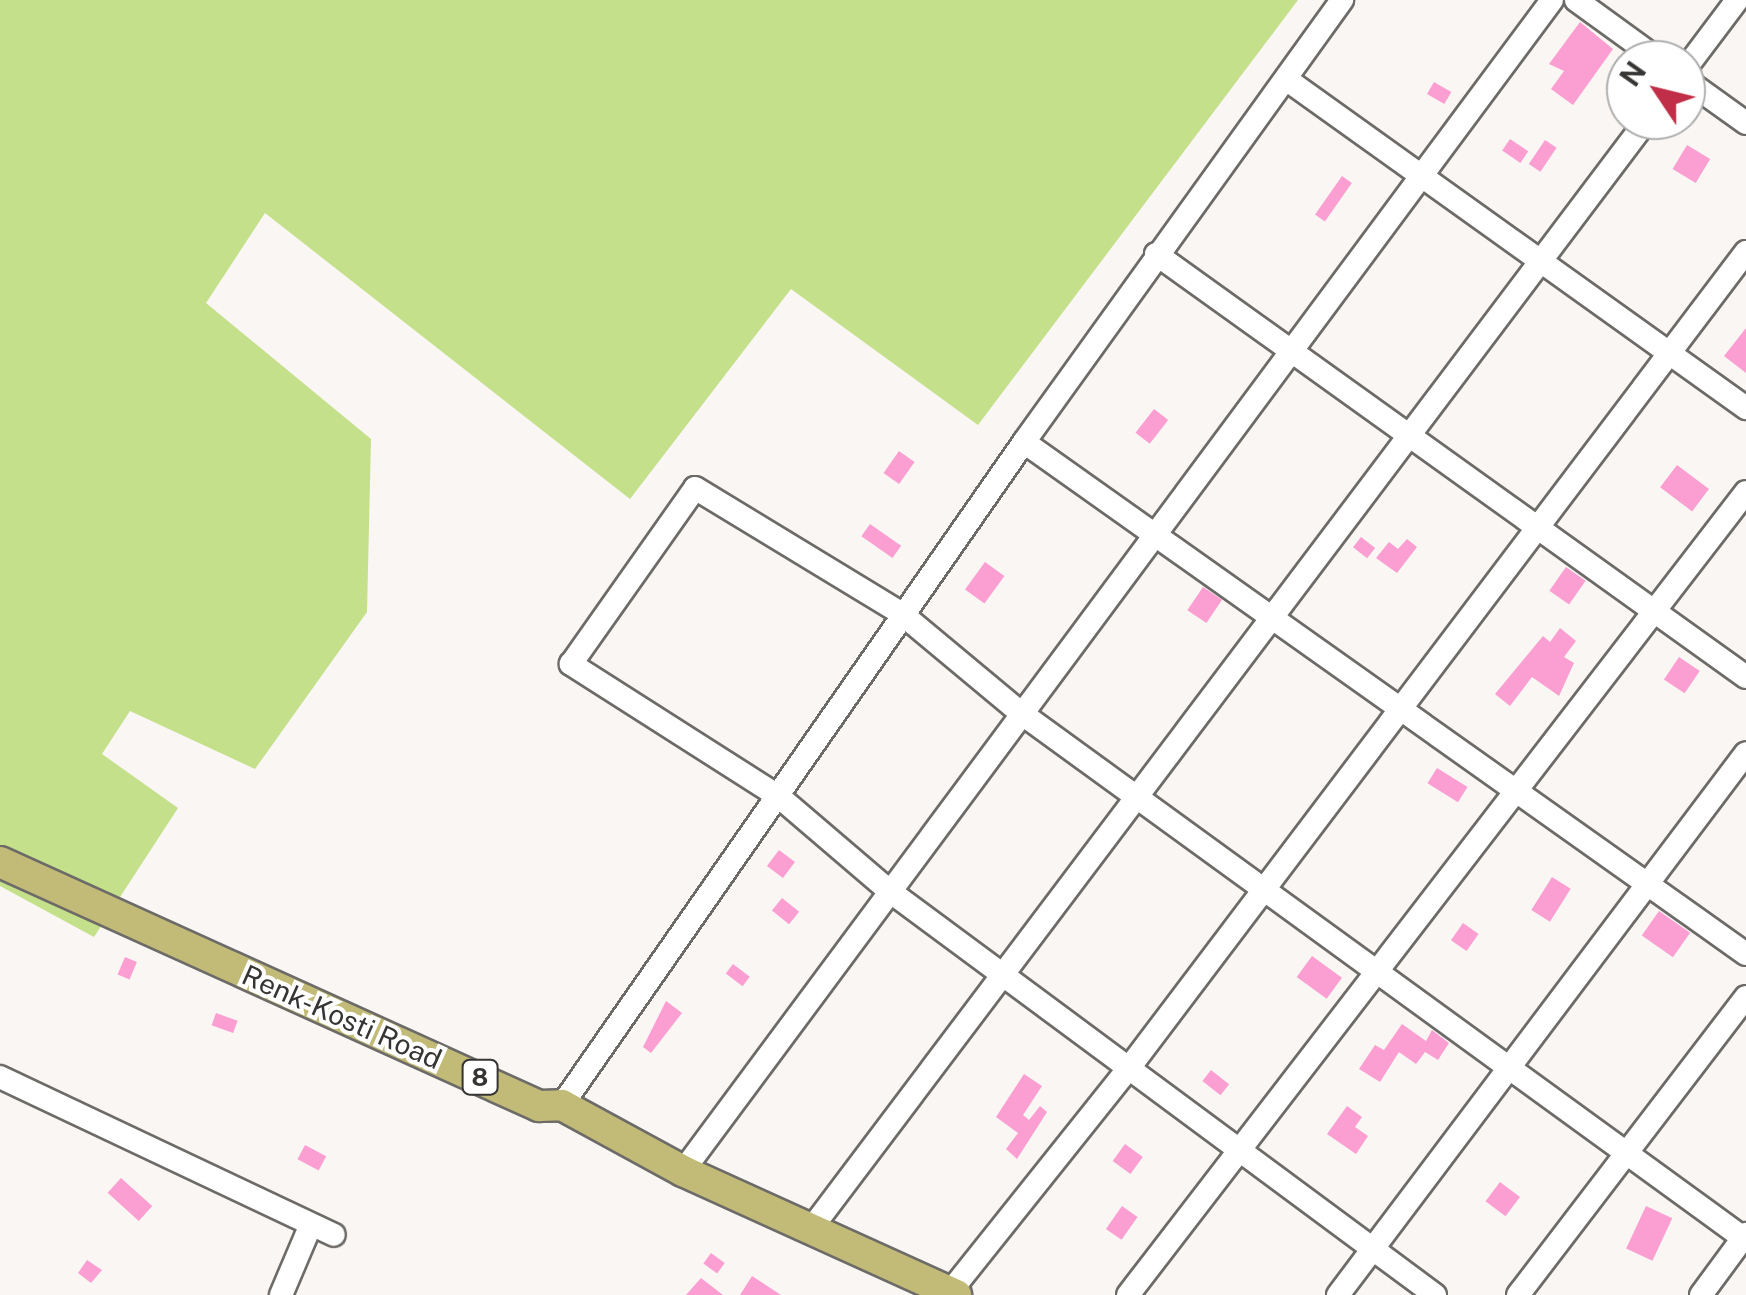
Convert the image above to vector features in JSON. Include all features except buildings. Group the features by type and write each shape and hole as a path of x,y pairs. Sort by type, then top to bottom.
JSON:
{"main road":[{"name":"Renk-Kosti Road","path":"0,862 539,1106 562,1105 682,1171 953,1294"}],"street":[{"path":"562,1105 1156,254 1342,0"},
{"path":"682,1171 887,889 1552,0"},
{"path":"1576,0 1631,40"},
{"path":"1706,41 1737,0"},
{"path":"1286,79 1746,408"},
{"path":"1706,94 1746,123"},
{"path":"811,1229 1140,800 1408,434 1632,140"},
{"path":"953,1294 1403,710 1746,252"},
{"path":"1156,254 1746,677"},
{"path":"1024,442 1746,954"},
{"path":"1435,1295 887,889 778,796 572,664 695,488 902,614 1020,713 1745,1237 1700,1295"},
{"path":"1128,1295 1374,970 1746,492"},
{"path":"1338,1295 1746,753"},
{"path":"1518,1295 1746,997"},
{"path":"0,1077 309,1229 334,1235"},
{"path":"282,1295 309,1229"}],"green space":[{"path":"0,0 1298,0 978,425 791,289 630,499 265,213 206,303 371,439 367,612 255,769 130,711 102,754 178,808 94,937 0,886"}]}
